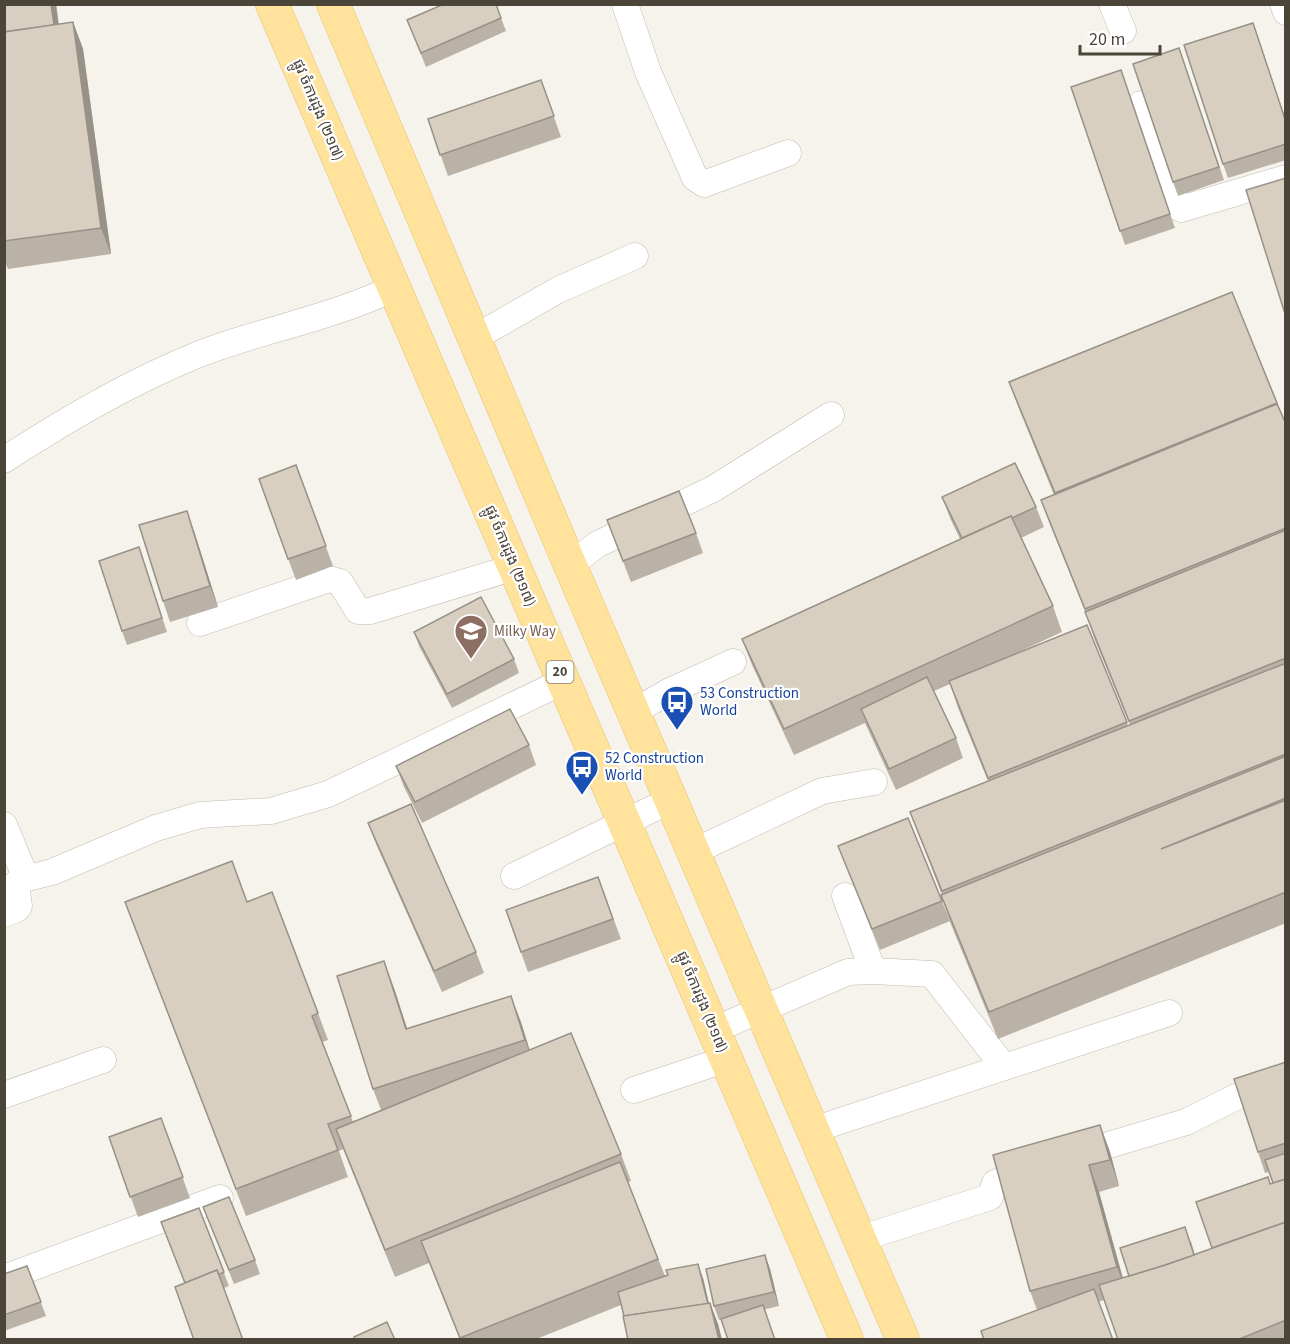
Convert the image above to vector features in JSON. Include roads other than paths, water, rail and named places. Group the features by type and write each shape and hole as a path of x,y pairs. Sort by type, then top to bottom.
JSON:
{"main road":[{"name":"ផ្លូវ ចំការដូង (២១៧)","path":"272,4 720,1045 838,1335"},
{"path":"333,4 670,800 903,1340"}],"street":[{"path":"625,4 648,72 695,178 704,184 788,153"},
{"path":"1112,4 1123,31"},
{"path":"1283,4 1286,12"},
{"path":"1141,104 1178,207 1181,209 1286,178"},
{"path":"474,338 558,290 635,256"},
{"path":"4,460 36,439 126,389 196,356 279,327 351,306 395,288"},
{"path":"570,565 598,544 713,489 831,415"},
{"path":"200,623 329,579 340,582 358,611 370,611 515,567"},
{"path":"633,712 733,662"},
{"path":"4,914 18,908 17,881 52,872 156,828 200,815 271,811 328,794 564,681"},
{"path":"693,852 822,791 874,782"},
{"path":"514,876 670,800"},
{"path":"4,825 26,878"},
{"path":"845,896 873,970"},
{"path":"634,1090 720,1045 761,1009 848,972 873,970 932,974 1004,1067"},
{"path":"813,1130 1169,1014"},
{"path":"4,1095 103,1060"},
{"path":"859,1239 990,1197 994,1183 1107,1145 1186,1122 1236,1097 1286,1077"},
{"path":"4,1278 220,1198"}],"place":[{"name":"Milky Way","path":"471,660"},
{"name":"53 Construction World","path":"677,731"},
{"name":"52 Construction World","path":"582,796"}]}
